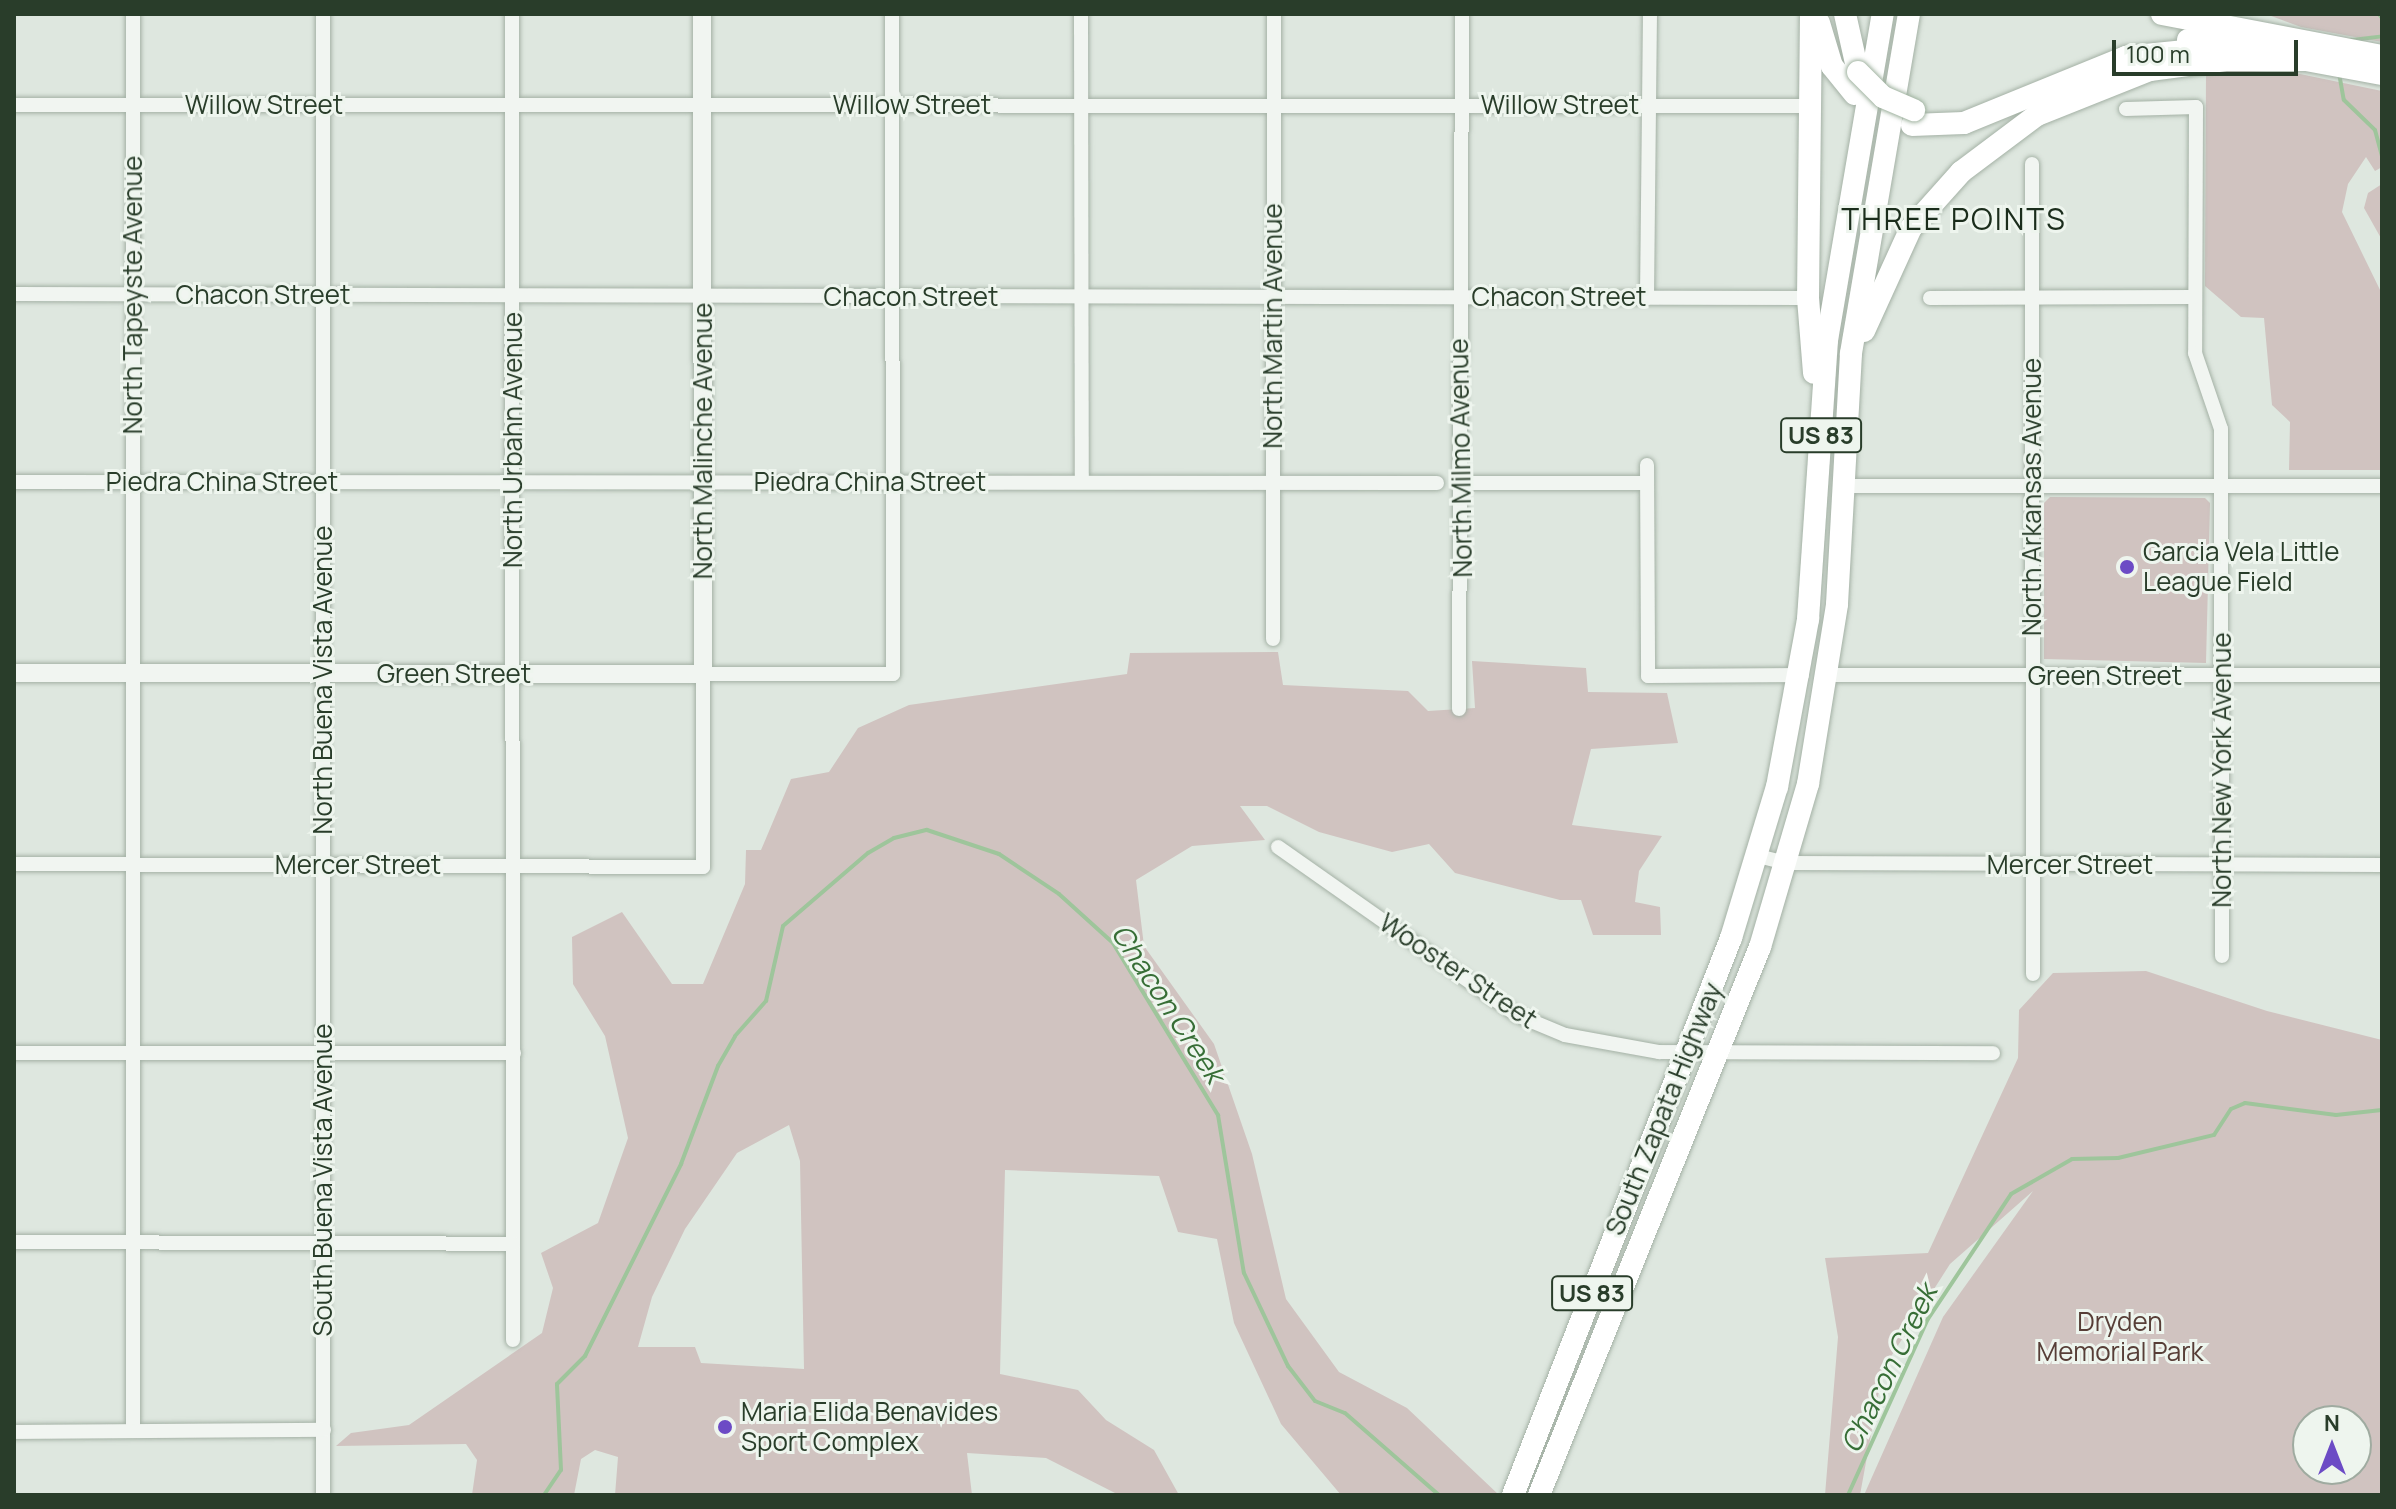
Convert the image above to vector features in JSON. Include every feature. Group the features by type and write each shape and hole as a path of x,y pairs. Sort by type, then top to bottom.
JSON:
{"main road":[{"path":"1814,14 1832,66 1913,118 1955,110 2055,67 2137,44 2237,42 2382,56"},
{"path":"1814,14 1808,298 1820,453"},
{"path":"1845,14 1857,83"},
{"name":"US 83","path":"1758,856 1802,675 1827,340 1883,14"},
{"name":"US 83","path":"1787,863 1829,675 1846,486 1851,353 1909,14"},
{"path":"2162,14 2310,51"},
{"path":"2212,14 2382,74"},
{"path":"1851,353 1911,228 1961,172 2037,115 2150,70 2310,51"},
{"name":"South Zapata Highway","path":"1513,1495 1686,1053 1758,856"},
{"name":"South Zapata Highway","path":"1539,1495 1719,1053 1787,863"}],"street":[{"name":"North Tapeyste Avenue","path":"133,14 133,1431"},
{"name":"North Buena Vista Avenue","path":"322,865 323,14"},
{"name":"North Urbahn Avenue","path":"512,14 513,1340"},
{"name":"North Malinche Avenue","path":"702,14 703,867"},
{"path":"892,14 894,482"},
{"path":"1081,14 1082,481"},
{"name":"North Martin Avenue","path":"1273,639 1274,14"},
{"name":"North Milmo Avenue","path":"1459,709 1464,483 1458,297 1462,14"},
{"path":"1647,298 1650,14"},
{"name":"Willow Street","path":"14,105 1810,106"},
{"name":"North New York Avenue","path":"2126,109 2196,107 2195,353 2221,429 2222,956"},
{"name":"North Arkansas Avenue","path":"2032,164 2033,974"},
{"name":"Chacon Street","path":"14,294 1808,298"},
{"path":"1930,298 2194,297"},
{"path":"1647,465 1648,676 1802,675"},
{"name":"Piedra China Street","path":"14,482 1437,483"},
{"name":"Green Street","path":"14,673 893,674 894,482"},
{"path":"1464,483 1647,483"},
{"path":"1846,486 2382,486"},
{"name":"Green Street","path":"1829,675 2382,675"},
{"name":"Wooster Street","path":"1278,847 1528,1021 1565,1035 1686,1053 1993,1053"},
{"name":"Mercer Street","path":"1758,856 1787,863 2382,865"},
{"name":"Mercer Street","path":"14,864 703,867"},
{"name":"South Buena Vista Avenue","path":"322,865 323,1495"},
{"path":"14,1053 514,1053"},
{"path":"14,1242 513,1244"},
{"path":"14,1432 324,1430"}],"green space":[{"path":"2266,14 2382,14 2382,42 2301,27"},
{"path":"2232,70 2300,74 2382,91 2382,167 2375,171 2366,157 2348,184 2342,212 2382,294 2382,470 2289,470 2290,422 2272,405 2264,318 2241,317 2205,286 2206,72"},
{"path":"2382,184 2382,240 2364,208 2368,193"},
{"path":"2050,497 2205,498 2210,503 2206,663 2044,659 2044,503"},
{"path":"1278,652 1283,685 1408,691 1428,711 1475,708 1472,661 1586,668 1588,692 1667,693 1678,743 1591,749 1572,825 1662,836 1639,871 1635,902 1660,907 1661,935 1593,935 1581,900 1560,900 1455,873 1429,844 1392,852 1319,832 1267,806 1240,806 1265,840 1192,846 1136,880 1144,946 1214,1044 1252,1154 1286,1299 1339,1372 1407,1408 1499,1495 1341,1495 1281,1424 1234,1323 1217,1239 1178,1232 1159,1176 1005,1170 1000,1374 1078,1390 1106,1420 1154,1450 1179,1495 1119,1495 1046,1458 967,1453 972,1495 615,1495 618,1457 595,1450 581,1459 574,1495 472,1495 477,1460 466,1444 336,1446 351,1433 409,1425 542,1333 553,1288 541,1253 598,1223 628,1138 605,1036 573,984 572,937 622,912 672,984 703,984 745,884 746,850 761,850 791,779 829,772 858,728 909,705 1127,674 1130,653","holes":["789,1125 800,1161 804,1369 701,1363 695,1347 638,1347 652,1297 685,1229 737,1153"]},
{"name":"Dryden Memorial Park","path":"2146,971 2267,1011 2382,1040 2382,1495 1864,1495 1943,1317 2033,1191 1950,1264 1883,1369 1860,1495 1825,1495 1838,1337 1825,1258 1928,1253 2018,1058 2019,1010 2053,973"}],"waterway":[{"path":"2379,14 2382,18"},
{"name":"Chacon Creek","path":"2344,41 2382,36"},
{"name":"Chacon Creek","path":"2339,73 2344,100 2375,130 2382,157"},
{"name":"Chacon Creek","path":"544,1495 561,1470 557,1384 585,1356 681,1164 718,1066 735,1036 766,1001 783,926 868,853 894,838 927,830 999,854 1059,894 1113,943 1218,1115 1244,1273 1288,1366 1315,1401 1345,1413 1439,1495"},
{"name":"Chacon Creek","path":"1848,1495 1928,1319 2011,1194 2072,1159 2118,1158 2214,1135 2231,1109 2245,1103 2336,1115 2382,1110"}],"place":[{"name":"Garcia Vela Little League Field","path":"2127,567"},
{"name":"Maria Elida Benavides Sport Complex","path":"725,1427"}],"district":[{"name":"THREE POINTS","path":"1954,219"}]}
